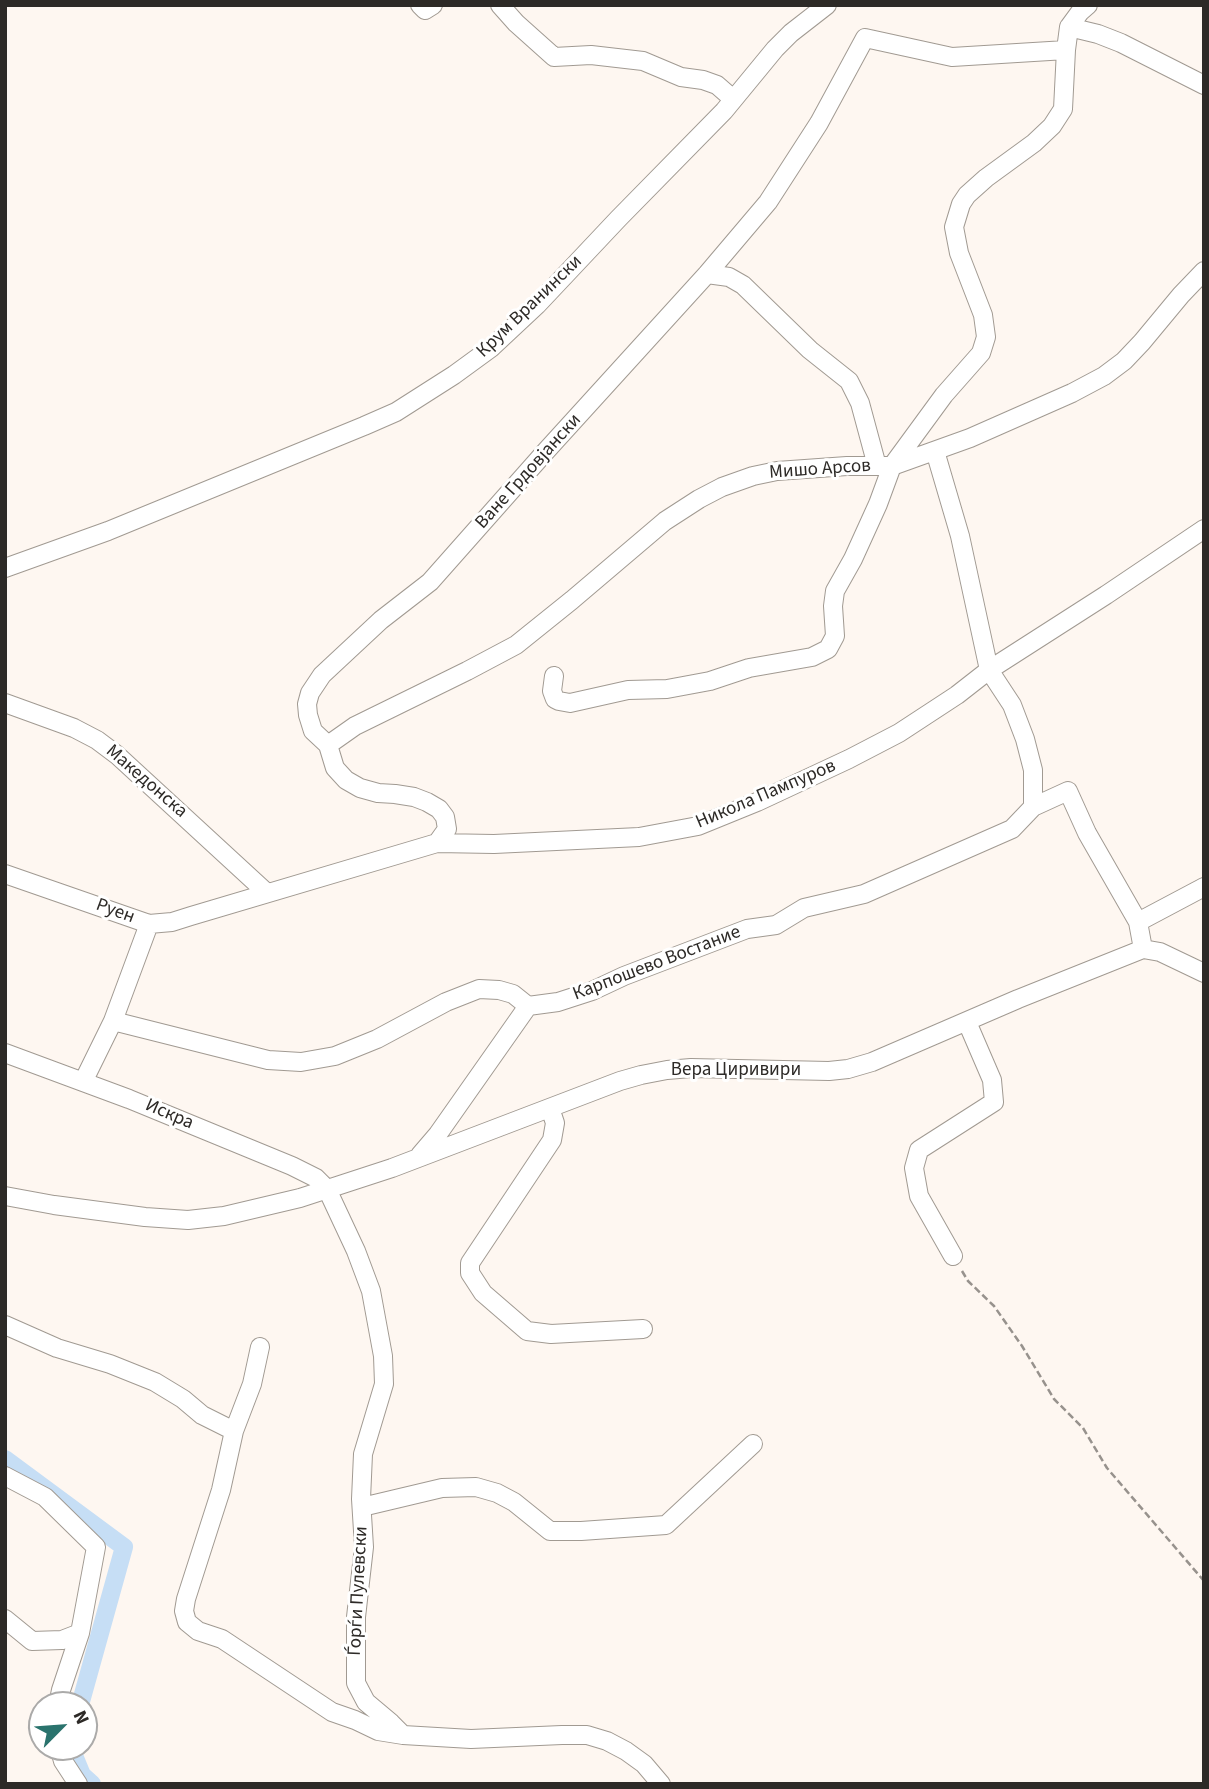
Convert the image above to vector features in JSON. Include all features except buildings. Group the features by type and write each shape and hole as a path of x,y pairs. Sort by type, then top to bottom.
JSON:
{"street":[{"path":"420,5 425,10 433,5"},
{"path":"500,5 554,57 591,55 643,61 681,77 717,85 733,99"},
{"name":"Крум Вранински","path":"5,568 108,531 365,426 421,397 491,348 537,305 733,99 775,49 827,5"},
{"path":"554,676 552,691 555,699 570,704 628,691 667,689 710,681 749,668 821,653 828,649 835,636 835,591 878,504 885,466 981,353 986,337 983,315 959,253 954,227 961,204 967,195 996,170 1034,143 1052,126 1063,109 1069,27 1088,5"},
{"path":"1069,27 1121,43 1204,85"},
{"name":"Ване Грдовјански","path":"437,843 447,829 445,817 439,810 414,797 360,788 346,780 335,768 328,745 313,731 308,715 310,693 322,675 381,620 430,582 707,275 768,202 819,123 865,38 952,57 1066,50"},
{"name":"Мишо Арсов","path":"328,745 355,726 516,645 665,522 722,487 777,471 885,466 970,438 1104,376 1124,361 1204,271"},
{"path":"707,275 729,277 743,285 810,350 849,381 885,466"},
{"path":"935,451 960,536 989,670 1012,705 1034,770 1033,807"},
{"name":"Никола Пампуров","path":"267,893 437,843 494,844 639,837 698,826 757,802 899,733 957,695 989,670 1204,529"},
{"name":"Македонска","path":"5,703 74,728 97,740 117,755 267,893"},
{"name":"Карпошево Востание","path":"528,1006 558,1002 592,991 747,929 776,925 804,908 864,894 1012,829 1033,807 1068,791 1087,833 1138,922"},
{"name":"Руен","path":"5,874 149,924 182,919 267,893"},
{"path":"1204,887 1138,922 1143,949 1160,951 1204,973"},
{"path":"83,1082 113,1021 149,924"},
{"name":"Вера Циривири","path":"5,1196 145,1217 188,1220 224,1216 300,1198 392,1168 620,1081 667,1070 691,1068 828,1071 873,1062 1143,949"},
{"path":"113,1021 268,1060 301,1062 335,1056 377,1039 446,1002 479,989 499,990 513,995 528,1006 438,1135 418,1157"},
{"path":"953,1256 919,1196 914,1168 919,1150 994,1102 992,1080 967,1022"},
{"name":"Искра","path":"5,1053 129,1099 292,1167 316,1178 327,1189"},
{"path":"550,1108 555,1123 552,1140 470,1263 470,1273 482,1293 527,1331 551,1334 643,1329"},
{"name":"Ѓорѓи Пулевски","path":"327,1189 371,1291 383,1356 384,1384 363,1454 364,1547 356,1617 356,1683 366,1702 403,1735"},
{"path":"5,1325 57,1348 110,1364 155,1382 183,1399 202,1416 234,1431"},
{"path":"260,1347 252,1384 234,1431 221,1490 186,1599 184,1611 187,1622 198,1631 222,1639 332,1712 378,1731 471,1739 586,1735 607,1741 626,1751 644,1764 661,1784"},
{"path":"362,1507 442,1489 476,1487 497,1493 514,1502 550,1531 666,1525 753,1444"},
{"path":"5,1476 45,1497 96,1547 80,1633 61,1691"},
{"path":"5,1619 32,1641 62,1640 80,1633"},
{"path":"64,1761 78,1784"}],"path":[{"path":"953,1256 968,1281 994,1306 1054,1399 1083,1428 1107,1468 1204,1581"}],"waterway":[{"path":"5,1459 124,1547 84,1691"},
{"path":"76,1761 82,1775 92,1784"}]}
